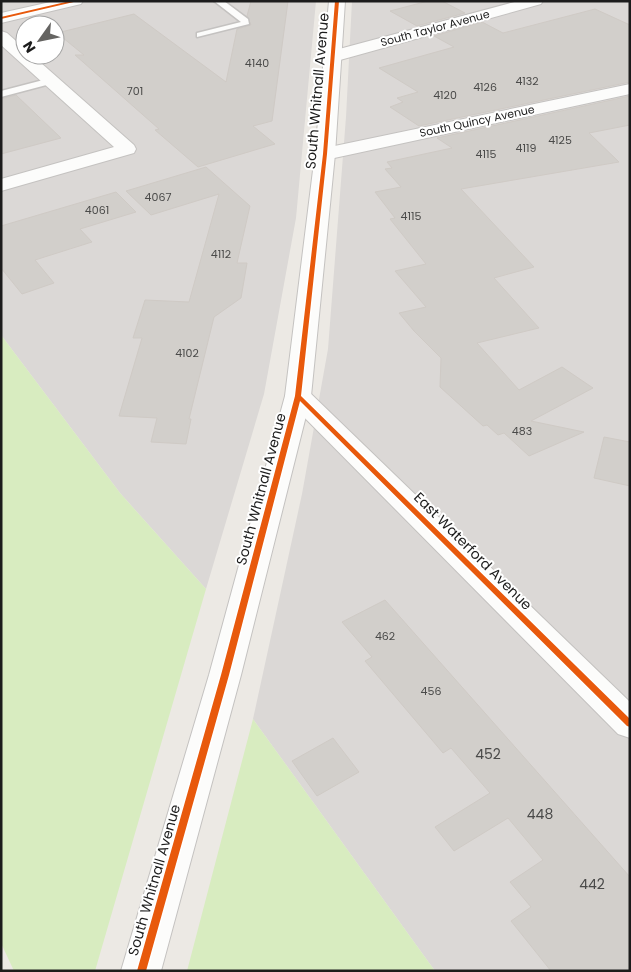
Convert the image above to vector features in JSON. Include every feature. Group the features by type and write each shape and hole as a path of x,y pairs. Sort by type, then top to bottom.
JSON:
{"street":[{"path":"1,18 76,1"},
{"name":"South Whitnall Avenue","path":"141,971 225,675 298,396 325,154 337,1"},
{"name":"South Taylor Avenue","path":"334,56 536,1"},
{"path":"1,36 126,149 1,186"},
{"name":"South Quincy Avenue","path":"325,154 630,89"},
{"name":"East Waterford Avenue","path":"298,396 630,724"}],"lane":[{"path":"200,35 245,24 245,21 234,11 218,1"},
{"path":"1,94 51,81"}],"shaded area":[{"path":"1,1 316,1 296,218 264,394 206,589 120,493 1,335"},
{"path":"352,1 630,1 630,971 435,971 253,719 302,494 328,349 346,117"}],"green space":[{"path":"1,335 120,493 206,589 95,971 14,971 1,943"},
{"path":"253,719 435,971 187,971"}],"building":[{"path":"251,1 288,1 272,121 253,126 275,144 198,167 155,130 159,129 75,55 84,55 65,40 65,31 134,14 226,82 237,29 251,25 247,16"},
{"path":"428,1 442,1 465,13 417,26 390,11"},
{"path":"595,9 630,25 630,82 419,126 390,107 403,102 397,98 418,92 379,68 454,47 434,36 482,22 503,33"},
{"path":"16,95 61,138 1,154 1,99"},
{"path":"630,96 630,125 589,133 619,162 461,189 534,267 494,278 539,328 477,343 519,390 562,367 593,388 531,421 584,432 529,456 504,433 498,435 487,425 483,426 440,387 441,358 399,313 426,307 395,271 426,264 390,219 395,218 375,192 401,187 385,169 392,168 387,162 452,148 437,138"},
{"path":"206,167 250,206 237,263 247,263 241,298 214,317 189,419 191,419 186,444 151,442 157,418 119,416 142,338 133,338 145,300 189,302 219,194 151,215 126,191"},
{"path":"116,192 136,212 80,229 92,242 35,260 54,283 22,294 1,268 1,226"},
{"path":"604,437 630,442 630,486 594,478"},
{"path":"385,600 630,877 630,971 551,971 511,921 531,907 510,882 543,860 508,818 454,851 435,827 490,793 451,748 443,753 365,661 372,657 342,622"},
{"path":"333,738 359,772 317,796 292,761"}],"cycle path":[{"path":"1,18 76,1"},
{"path":"141,971 225,675 298,396 325,154 337,1"},
{"path":"298,396 630,724"}]}
